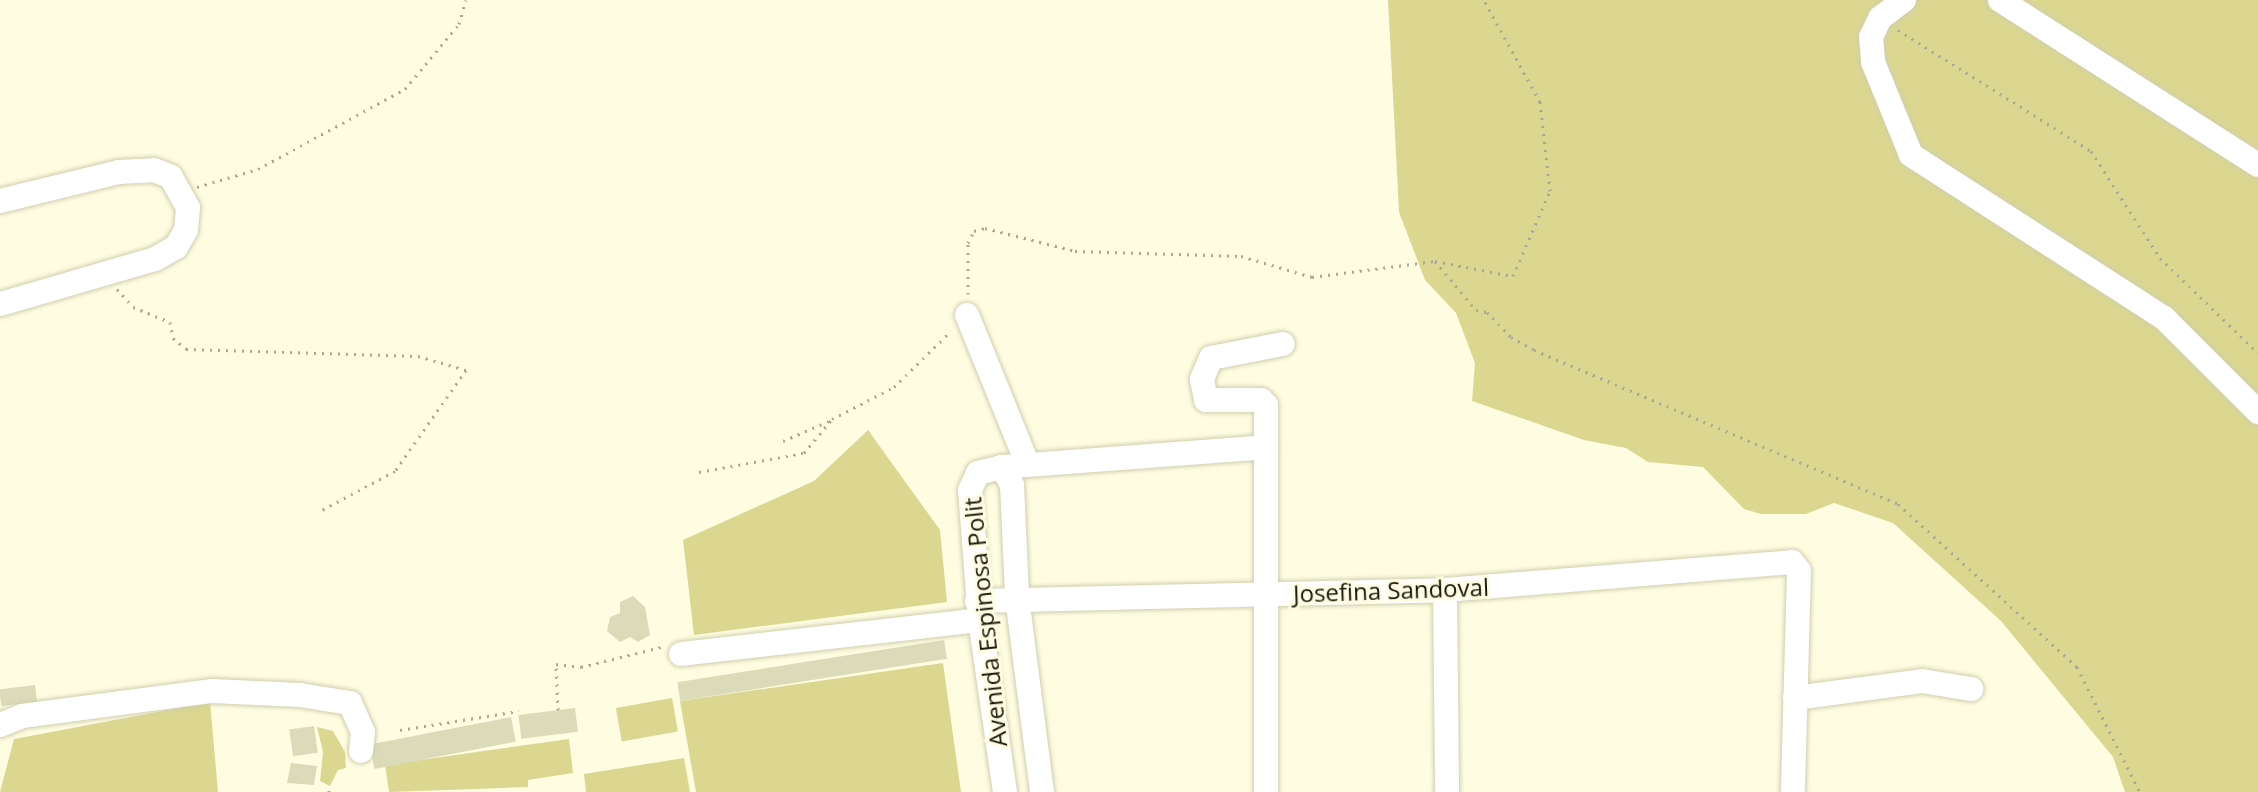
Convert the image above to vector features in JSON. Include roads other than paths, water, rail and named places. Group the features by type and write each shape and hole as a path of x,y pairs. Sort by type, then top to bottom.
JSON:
{"street":[{"path":"1904,0 1880,18 1871,37 1873,62 1911,155 2164,318 2258,412"},
{"path":"2000,0 2258,165"},
{"path":"0,201 119,172 154,170 171,177 182,191 186,230 176,247 112,274 0,304"},
{"path":"967,315 1027,463"},
{"path":"1266,792 1264,401 1206,400 1202,379 1211,358 1283,344"},
{"path":"1002,467 1266,447"},
{"name":"Avenida Espinosa Polit","path":"1005,792 978,610 971,480 978,473 1002,467 1012,485 1017,597 1042,792"},
{"name":"Josefina Sandoval","path":"681,654 978,610 1017,597 1445,590 1780,561 1792,562 1799,571 1795,698"},
{"path":"1445,590 1447,792"},
{"path":"1793,792 1795,698 1922,681 1971,689"},
{"path":"2,728 22,716 212,691 300,695 350,703 363,732 361,751"}]}
